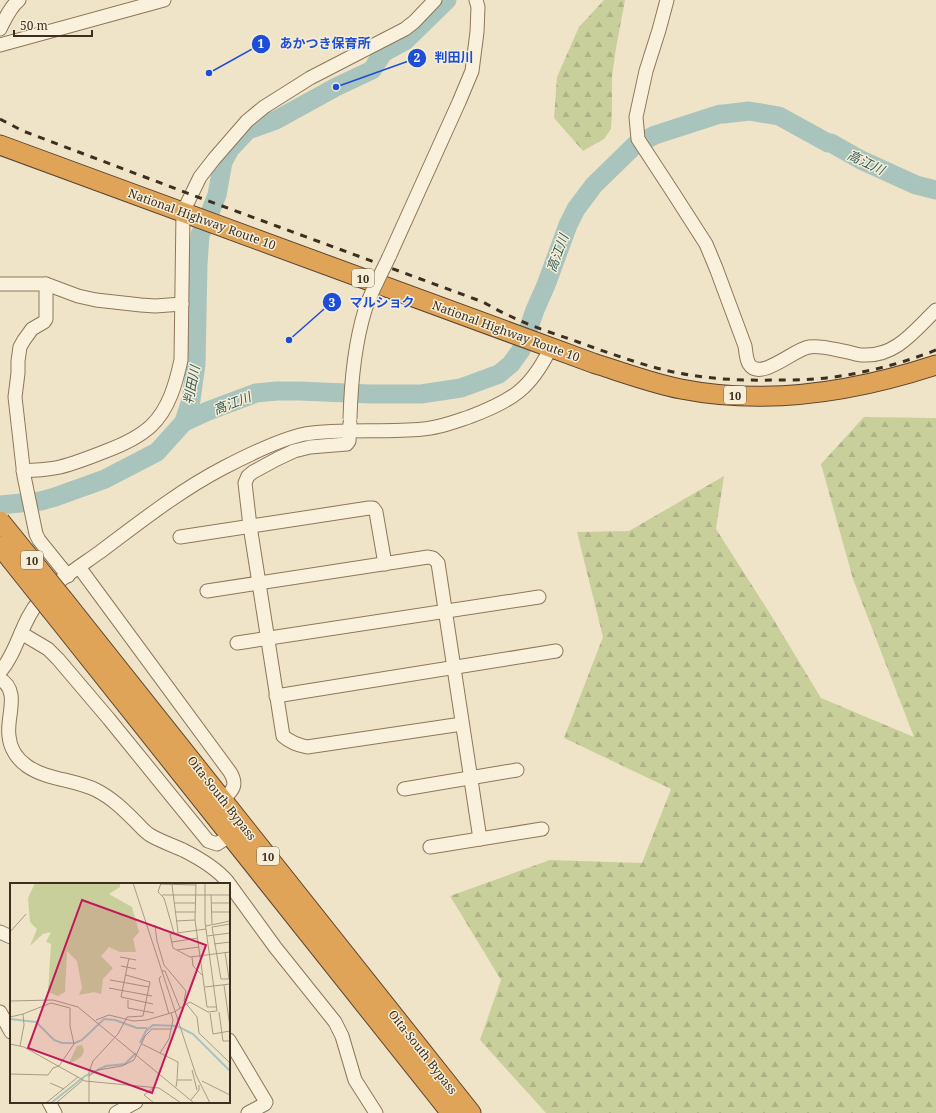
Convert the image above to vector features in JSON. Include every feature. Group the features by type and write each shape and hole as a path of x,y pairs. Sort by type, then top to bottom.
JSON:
{"highway":[{"name":"National Highway Route 10","path":"0,145 593,363 662,384 698,392 754,396 797,395 853,388 886,381 936,366"},
{"name":"Oita-South Bypass","path":"0,521 57,605 231,835 451,1113"},
{"name":"Oita-South Bypass","path":"0,546 57,605 223,800 471,1113"}],"street":[{"path":"0,29 14,3 19,0"},
{"path":"0,45 164,0"},
{"path":"23,474 46,470 79,461 120,446 138,436 162,413 177,379 181,360 186,213 200,178 214,159 247,121 264,107 337,63 405,29 414,22 435,0"},
{"path":"667,0 646,71 636,117 638,139 702,237 711,254 745,346 749,365 755,369 764,369 809,347 863,355 885,352 904,341 936,310"},
{"path":"462,724 307,747 299,746 290,742 283,736 245,487 246,479 251,474 277,459 314,446 347,444 349,442 352,374 358,334 366,309 472,71 477,32 477,3"},
{"path":"0,284 46,284 78,296 96,300 155,306 182,304"},
{"path":"46,284 46,319 44,322 32,329 20,347 16,398 23,474 36,534 39,540 68,576"},
{"path":"0,672 11,656 28,617 39,601 51,589 79,567 173,498 224,468 269,446 299,435 350,425 404,430 429,429 493,408 512,398 522,390 545,361 545,345"},
{"path":"180,537 373,508 376,512 385,564"},
{"path":"207,591 428,557 433,558 438,563 480,839"},
{"path":"79,567 234,778 234,784 231,792 223,800"},
{"path":"237,643 539,597"},
{"path":"21,633 48,649 58,659 208,841 217,844 231,835"},
{"path":"276,696 556,651"},
{"path":"0,679 8,687 11,694 12,700 8,734 12,748 21,761 34,770 86,786 103,794 116,803 148,834 184,850 211,866 220,873 228,883"},
{"path":"404,789 517,770"},
{"path":"430,847 542,829"},
{"path":"230,885 275,948 339,1029 355,1080 376,1113"},
{"path":"0,932 10,937"},
{"path":"0,1012 8,1031"},
{"path":"231,1047 266,1102 248,1113"},
{"path":"50,1103 55,1113"},
{"path":"116,1113 134,1103"}],"green space":[{"path":"604,0 625,0 612,77 611,129 604,139 583,151 554,118 557,77 579,27"},
{"path":"864,417 936,418 936,1113 546,1113 480,1040 501,980 450,896 550,860 642,863 671,789 564,738 603,637 577,532 629,531 724,476 716,529 769,612 821,698 914,737 853,579 821,464"}],"waterway":[{"name":"判田川","path":"0,505 41,501 105,479 157,452 184,422 191,400 196,364 200,235 217,195 223,162 230,149 248,130 276,120 336,87 372,70 383,53 405,41 447,0"},
{"name":"高江川","path":"184,422 208,411 256,393 299,391 370,394 421,394 461,388 499,374 511,364 521,350 568,225 576,209 594,185 635,145 655,135 720,114 749,111 779,116 861,160 916,185 936,190"}],"railway":[{"path":"0,119 23,131 483,302 535,327 668,371 728,379 819,379 873,370 936,350"}],"place":[{"name":"あかつき保育所","path":"209,73"},
{"name":"判田川","path":"336,87"},
{"name":"マルショク","path":"289,340"}]}
